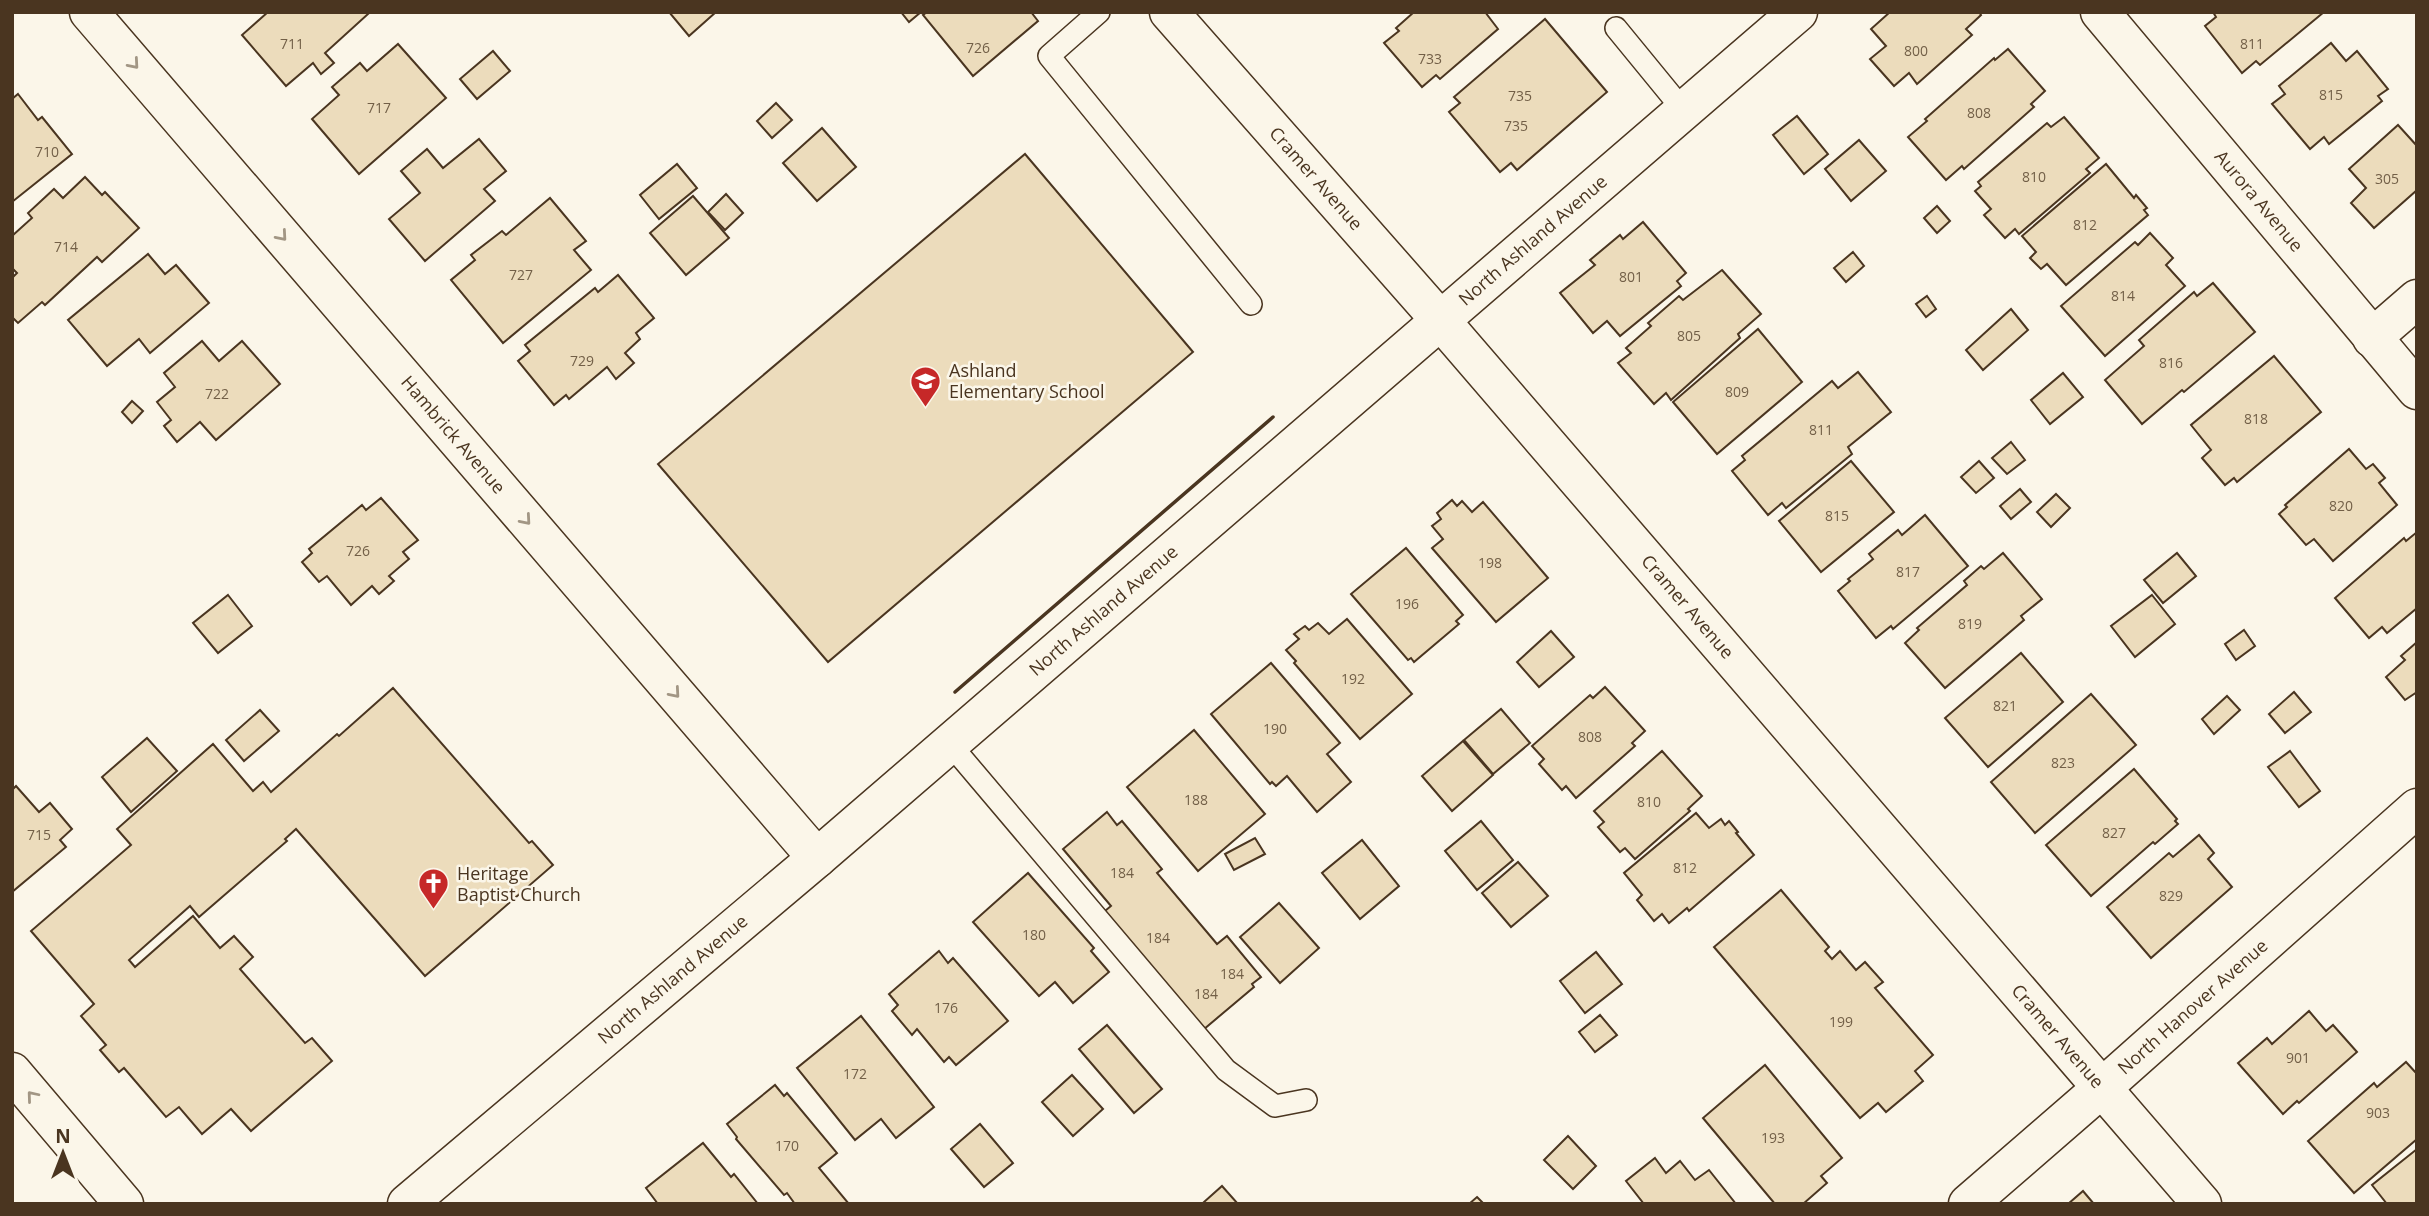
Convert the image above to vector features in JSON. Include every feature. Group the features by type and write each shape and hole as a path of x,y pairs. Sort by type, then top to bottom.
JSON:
{"street":[{"name":"Hambrick Avenue","path":"89,12 817,858"},
{"name":"Cramer Avenue","path":"1169,12 1441,321 2203,1204"},
{"name":"North Ashland Avenue","path":"407,1204 817,858 1798,12"},
{"name":"Aurora Avenue","path":"2100,12 2417,390"},
{"path":"2372,338 2417,299"},
{"name":"North Hanover Avenue","path":"1968,1204 2417,808"},
{"path":"12,1072 124,1204"}],"lane":[{"path":"1099,12 1049,56 1251,304"},
{"path":"1616,28 1684,111"},
{"path":"950,744 1226,1070 1275,1105 1306,1100"}],"building":[{"path":"268,12 368,14 325,53 334,63 321,74 313,63 286,86 242,35"},
{"path":"669,12 716,12 689,36"},
{"path":"901,12 921,12 909,22"},
{"path":"927,12 1031,12 1038,21 973,76 923,15"},
{"path":"1414,12 1485,12 1498,29 1440,79 1436,75 1422,87 1384,43 1399,31 1396,28"},
{"path":"1890,12 1979,12 1981,15 1966,29 1972,35 1917,84 1909,73 1894,86 1870,59 1886,46 1871,29"},
{"path":"2213,12 2324,12 2260,65 2256,61 2242,73 2205,26 2216,17"},
{"path":"1545,19 1607,92 1517,170 1511,163 1500,172 1449,112 1460,103 1454,97"},
{"path":"2331,43 2346,61 2357,51 2388,89 2378,96 2382,101 2329,144 2324,137 2310,149 2272,104 2285,94 2279,86"},
{"path":"398,44 446,98 359,174 312,119 339,95 332,87 360,63 367,71"},
{"path":"2008,49 2045,91 2031,104 2034,107 1964,169 1962,166 1946,180 1908,137 1994,58 1995,60"},
{"path":"493,51 510,71 477,99 460,79"},
{"path":"18,94 38,120 42,117 72,154 12,202 12,99"},
{"path":"776,103 792,120 772,138 757,121"},
{"path":"1797,116 1828,154 1804,174 1773,135"},
{"path":"2064,117 2099,158 2086,169 2090,173 2019,234 2015,229 2005,238 1984,215 1991,209 1975,191 1981,186 1978,182 2047,123 2051,127"},
{"path":"2398,125 2417,146 2417,190 2374,228 2351,203 2366,188 2349,169"},
{"path":"822,128 856,167 817,201 783,163"},
{"path":"479,139 506,171 484,189 495,201 425,261 389,219 420,193 401,171 427,149 443,168"},
{"path":"1859,140 1886,171 1851,201 1825,169"},
{"name":"Ashland Elementary School","path":"1025,154 1193,352 828,662 658,464"},
{"path":"677,164 697,188 659,219 640,195"},
{"path":"2106,164 2134,198 2136,195 2147,208 2144,210 2148,215 2066,285 2047,264 2041,269 2030,258 2036,252 2022,236"},
{"path":"85,177 102,195 105,192 139,228 102,262 97,257 45,305 42,302 18,323 12,317 12,278 17,273 12,268 12,236 32,218 28,213 54,189 63,198"},
{"path":"726,194 743,213 725,230 708,212"},
{"path":"693,196 729,238 686,275 650,233"},
{"path":"550,198 586,241 574,250 591,270 503,343 451,280 475,260 471,255 502,231 506,235"},
{"path":"1937,206 1950,221 1937,233 1924,218"},
{"path":"1643,222 1686,273 1677,281 1681,286 1620,336 1607,321 1593,333 1560,293 1595,265 1590,260 1620,235 1623,239"},
{"path":"2150,233 2173,258 2166,265 2185,286 2105,356 2061,306 2135,242 2138,245"},
{"path":"1853,252 1864,266 1846,282 1834,268"},
{"path":"148,254 165,274 176,265 209,303 150,353 139,339 107,366 68,320"},
{"path":"1722,270 1761,314 1738,334 1740,338 1671,400 1666,393 1654,404 1618,363 1631,353 1626,348 1651,326 1648,323 1679,296 1683,300"},
{"path":"618,275 654,318 636,333 640,339 625,353 634,363 616,379 607,367 569,399 566,395 554,405 518,361 530,351 525,345 595,288 598,292"},
{"path":"2213,283 2255,332 2142,424 2105,380 2144,346 2139,340 2194,292 2197,296"},
{"path":"1927,296 1936,309 1926,317 1916,304"},
{"path":"2011,309 2028,330 1983,370 1966,350"},
{"path":"1758,329 1802,382 1717,454 1673,402"},
{"path":"202,341 219,361 242,341 280,384 216,440 200,422 177,442 164,426 171,420 157,402 175,387 164,373"},
{"path":"2274,356 2321,412 2237,482 2234,478 2225,485 2202,458 2211,450 2191,425"},
{"path":"1858,372 1891,412 1848,447 1852,454 1786,508 1782,503 1768,515 1732,471 1745,460 1742,456 1832,381 1838,388"},
{"path":"2063,373 2083,397 2050,424 2031,400"},
{"path":"132,401 143,411 132,423 122,412"},
{"path":"2011,442 2025,460 2007,474 1992,458"},
{"path":"2349,449 2366,469 2373,464 2385,478 2379,483 2397,505 2333,561 2314,539 2306,545 2279,514 2287,507 2285,505"},
{"path":"1851,461 1894,512 1821,572 1779,521"},
{"path":"1979,461 1994,478 1976,493 1961,477"},
{"path":"2020,489 2031,502 2011,519 2000,506"},
{"path":"2056,494 2070,508 2051,527 2037,512"},
{"path":"381,498 418,540 403,552 409,559 389,576 394,581 379,594 372,586 351,605 327,576 319,582 302,562 312,553 309,549 362,505 366,510"},
{"path":"1452,500 1457,506 1462,501 1472,512 1483,502 1548,578 1496,622 1432,548 1443,539 1432,526 1441,519 1437,513"},
{"path":"1925,515 1968,566 1893,629 1891,626 1876,638 1838,591 1850,581 1848,579 1873,559 1869,554 1898,530 1902,535"},
{"path":"2417,532 2417,608 2387,633 2382,627 2369,638 2335,598 2404,538 2406,541"},
{"path":"1406,548 1463,615 1456,621 1459,624 1414,662 1411,658 1408,660 1351,594"},
{"path":"2003,553 2042,599 2021,616 2024,620 1945,688 1905,643 1919,630 1917,628 1967,585 1964,581 1981,566 1984,569"},
{"path":"2177,553 2196,576 2163,603 2144,580"},
{"path":"228,595 252,626 218,653 193,623"},
{"path":"2152,595 2175,624 2135,657 2111,626"},
{"path":"1347,619 1412,694 1360,739 1294,663 1296,661 1286,650 1299,639 1294,634 1305,626 1309,630 1318,623 1329,634"},
{"path":"2244,630 2255,646 2236,660 2225,644"},
{"path":"1551,631 1574,657 1539,687 1517,662"},
{"path":"2417,642 2417,692 2405,700 2386,677 2405,660 2401,656"},
{"path":"2021,653 2063,702 1988,767 1945,718"},
{"path":"1271,663 1340,743 1327,754 1351,782 1317,812 1287,776 1276,786 1272,782 1270,784 1211,714"},
{"path":"1605,687 1645,731 1632,743 1635,746 1576,798 1566,786 1562,790 1539,764 1544,759 1532,746 1590,695 1593,698"},
{"name":"Heritage Baptist Church","path":"393,688 529,843 532,841 553,865 425,976 296,829 285,839 287,841 199,917 190,906 129,960 135,967 193,916 220,948 234,936 253,957 240,969 305,1043 312,1038 332,1061 251,1131 231,1109 202,1134 179,1107 166,1117 124,1068 119,1072 100,1050 106,1045 81,1016 94,1004 31,931 131,845 117,829 213,744 253,791 263,782 271,792"},
{"path":"2294,692 2311,712 2285,733 2269,714"},
{"path":"2091,694 2136,745 2035,833 1991,782"},
{"path":"2227,696 2240,710 2214,734 2202,719"},
{"path":"1501,709 1530,743 1493,774 1464,740"},
{"path":"260,710 279,731 244,761 226,740"},
{"path":"1194,730 1265,814 1198,871 1127,787"},
{"path":"147,738 177,771 131,812 102,777"},
{"path":"1463,741 1493,775 1452,811 1422,776"},
{"path":"1662,751 1702,796 1688,809 1690,811 1635,859 1625,848 1620,852 1598,827 1604,822 1594,811"},
{"path":"2290,751 2320,791 2299,807 2268,767"},
{"path":"2134,769 2177,819 2175,821 2178,824 2091,896 2046,845"},
{"path":"16,786 39,812 50,803 72,829 60,840 66,847 12,892 12,790"},
{"path":"1107,812 1117,825 1122,821 1162,869 1157,873 1217,944 1227,936 1261,977 1252,984 1254,987 1197,1035 1099,916 1111,906 1063,849"},
{"path":"1696,813 1709,828 1721,819 1725,825 1729,821 1754,855 1689,911 1687,908 1669,923 1662,914 1654,921 1637,900 1642,895 1624,873"},
{"path":"1481,821 1513,860 1477,890 1445,851"},
{"path":"2199,835 2214,853 2208,859 2232,887 2151,958 2107,907 2169,853 2173,857"},
{"path":"1255,838 1265,854 1234,870 1225,854"},
{"path":"1362,840 1399,886 1360,919 1322,873"},
{"path":"1518,862 1548,896 1511,927 1482,893"},
{"path":"1028,873 1094,948 1091,951 1109,972 1073,1003 1055,982 1039,996 973,922"},
{"path":"1781,890 1829,947 1825,951 1832,959 1840,951 1856,970 1865,962 1883,982 1875,988 1933,1055 1915,1071 1923,1081 1886,1112 1878,1103 1860,1118 1714,947"},
{"path":"1279,903 1319,948 1280,983 1240,937"},
{"path":"939,951 948,963 953,958 1008,1021 956,1065 949,1057 944,1062 917,1029 912,1035 892,1011 898,1005 889,994"},
{"path":"1596,952 1622,984 1585,1013 1560,981"},
{"path":"2309,1011 2326,1031 2333,1025 2357,1052 2283,1114 2238,1063 2267,1038 2272,1044"},
{"path":"1600,1015 1617,1035 1595,1052 1579,1032"},
{"path":"861,1016 934,1107 896,1138 881,1119 855,1140 797,1068"},
{"path":"1107,1025 1162,1089 1134,1113 1079,1049"},
{"path":"2406,1062 2417,1074 2417,1139 2354,1193 2308,1141 2374,1083 2377,1087"},
{"path":"1765,1065 1842,1158 1821,1176 1827,1183 1803,1204 1775,1204 1703,1118"},
{"path":"1072,1075 1103,1109 1073,1136 1042,1102"},
{"path":"775,1085 784,1096 787,1093 837,1153 819,1168 849,1204 795,1204 736,1139 727,1124"},
{"path":"980,1124 1013,1163 984,1187 951,1149"},
{"path":"1568,1136 1596,1166 1573,1189 1544,1160"},
{"path":"703,1143 731,1177 734,1174 758,1204 658,1204 646,1188"},
{"path":"2417,1149 2417,1204 2387,1204 2372,1185"},
{"path":"1655,1158 1666,1173 1680,1161 1695,1180 1709,1170 1736,1204 1644,1204 1626,1181"},
{"path":"1222,1186 1238,1204 1204,1202"},
{"path":"2083,1191 2094,1204 2068,1204"},
{"path":"1477,1197 1484,1204 1469,1204"}],"wall":[{"path":"955,692 1273,417"}],"place":[{"name":"Ashland Elementary School","path":"926,408"},
{"name":"Heritage Baptist Church","path":"434,911"}]}
